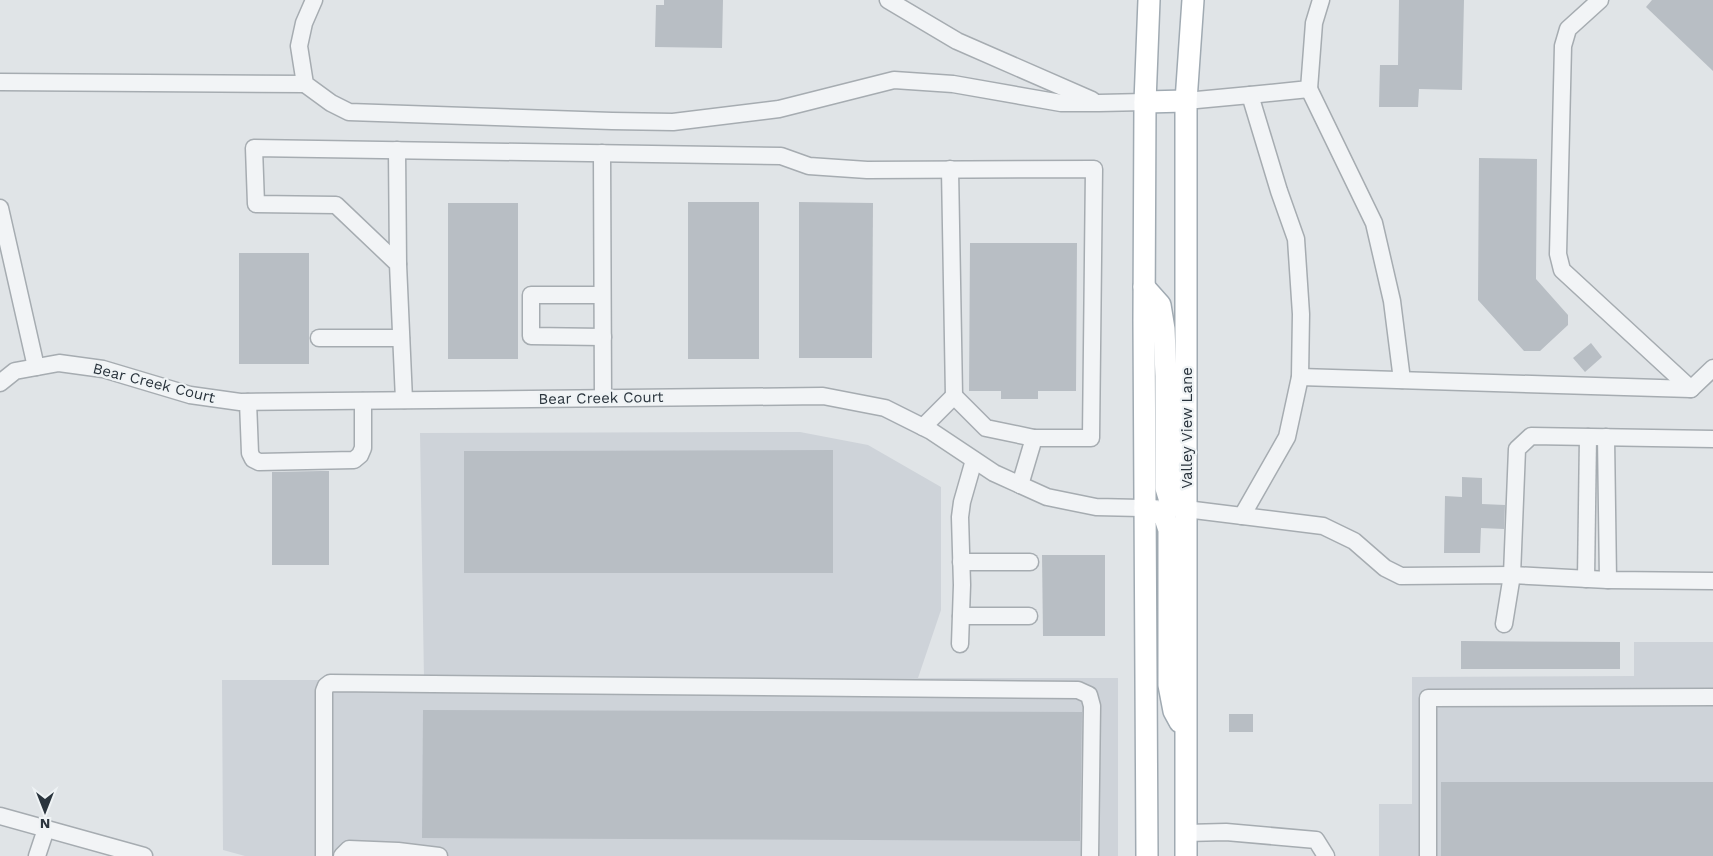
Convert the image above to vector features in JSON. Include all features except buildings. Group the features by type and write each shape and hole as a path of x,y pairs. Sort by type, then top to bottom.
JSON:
{"main road":[{"path":"1147,856 1144,287 1145,102 1150,0"},
{"name":"Valley View Lane","path":"1186,856 1186,101 1193,0"},
{"path":"1145,102 1186,101"},
{"path":"1144,287 1160,305 1164,329 1166,488 1170,501 1186,509"},
{"path":"1145,508 1164,515 1169,530 1169,685 1174,712 1186,733"}],"street":[{"path":"305,84 299,46 304,22 314,0"},
{"path":"888,0 957,41 1099,103"},
{"path":"1321,0 1314,23 1309,89 1374,223 1392,301 1402,380"},
{"path":"1600,0 1568,29 1563,46 1558,254 1562,270 1691,389"},
{"path":"0,82 305,84 331,103 349,112 612,121 673,122 779,109 894,80 953,84 1061,103 1145,102"},
{"path":"1186,101 1309,89"},
{"path":"1242,516 1287,438 1300,377 1301,314 1296,239 1279,191 1250,95"},
{"path":"398,264 336,204 256,204 254,148 781,156 809,166 867,170 950,169 1094,168 1091,438 1034,438 986,428 954,396 950,169"},
{"path":"397,150 398,264 404,400"},
{"path":"602,153 603,398"},
{"path":"0,208 36,367"},
{"path":"602,295 531,295 531,336 602,337"},
{"path":"319,338 401,338"},
{"name":"Bear Creek Court","path":"0,383 15,371 59,363 103,369 190,395 240,402 823,396 885,408 923,427 994,473 1047,497 1096,507 1186,509 1323,526 1354,541 1386,568 1401,576 1512,575 1608,580 1713,582"},
{"path":"1300,377 1691,389 1713,368"},
{"path":"923,427 954,396"},
{"path":"248,402 250,453 259,462 354,460 360,455 363,448 363,401"},
{"path":"1504,624 1512,575 1517,449 1531,436 1713,439"},
{"path":"1586,579 1588,437"},
{"path":"1020,485 1034,438"},
{"path":"1606,438 1608,580"},
{"path":"960,644 960,517 962,502 974,460"},
{"path":"961,562 1030,562"},
{"path":"961,616 1029,616"},
{"path":"324,856 324,691 330,683 1078,690 1089,695 1092,706 1090,856"},
{"path":"1428,856 1428,698 1713,697"},
{"path":"0,816 144,856"},
{"path":"38,856 46,829"},
{"path":"1186,833 1226,832 1316,840 1326,856"},
{"path":"342,856 349,849 398,851 439,856"}],"shaded area":[{"path":"800,432 868,445 941,487 941,610 918,678 1118,678 1118,856 245,856 223,850 222,680 424,680 420,433"},
{"path":"1634,642 1713,642 1713,856 1379,856 1379,804 1412,804 1412,677 1634,676"}]}
